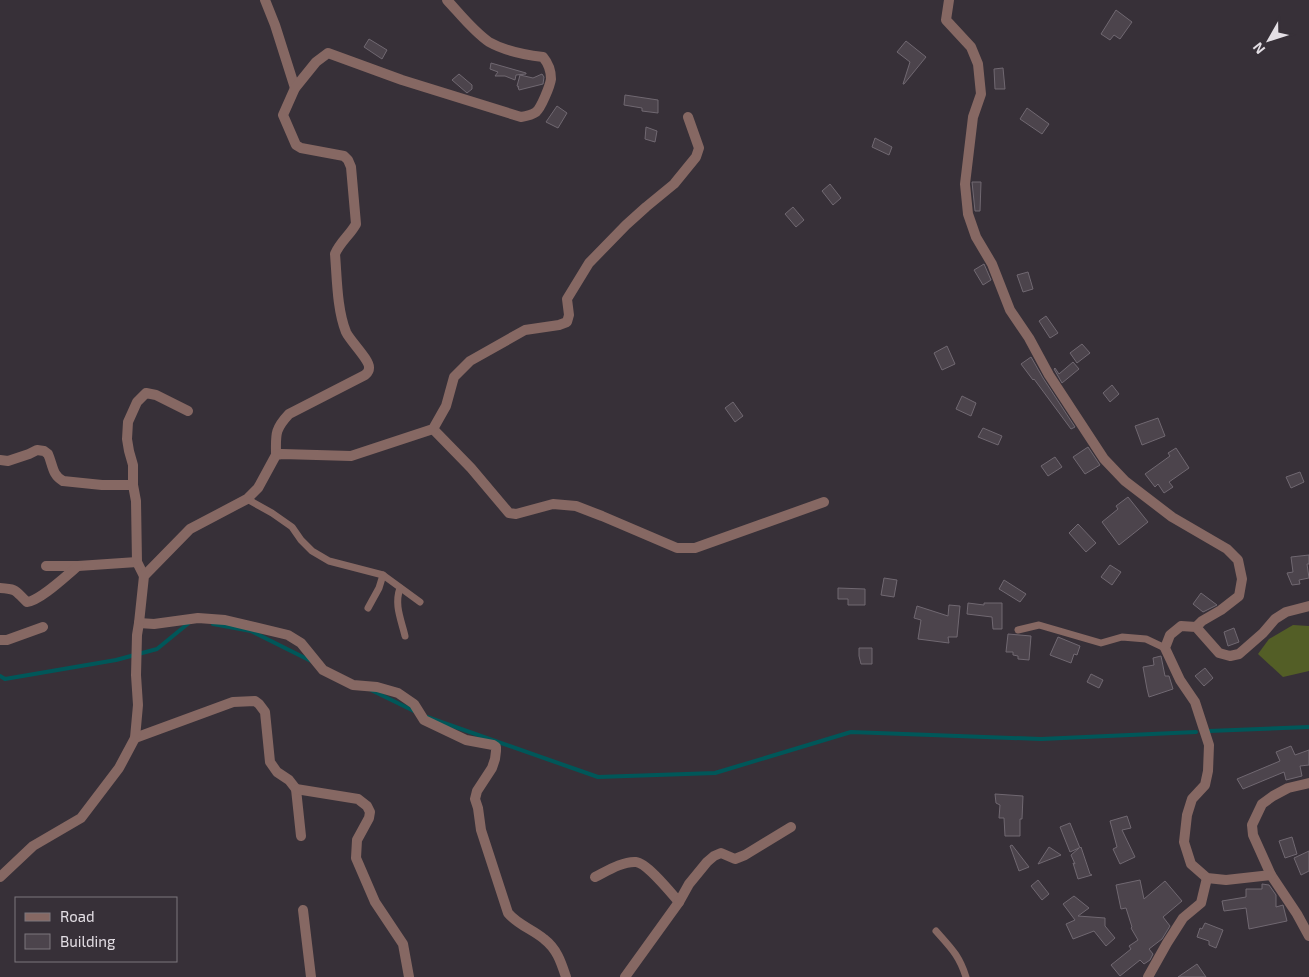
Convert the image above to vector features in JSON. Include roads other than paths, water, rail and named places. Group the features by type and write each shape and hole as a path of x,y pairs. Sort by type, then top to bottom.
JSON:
{"street":[{"path":"265,0 275,25 294,88"},
{"path":"144,576 190,529 248,499 258,488 276,455 276,432 289,414 365,375 369,368 368,362 351,341 345,330 339,301 335,254 338,247 356,224 348,160 344,156 301,148 296,144 283,115 294,88 316,62 328,54 402,80 521,117 537,112 541,106 551,79 549,67 543,57 507,50 490,42 476,31 447,0"},
{"path":"949,0 946,20 971,48 978,64 981,94 973,117 965,184 968,214 976,237 992,264 1010,310 1029,338 1048,375 1104,459 1125,481 1172,517 1227,549 1238,560 1242,579 1239,596 1196,627"},
{"path":"276,455 351,456 433,429 446,406 454,377 470,361 525,330 567,322 569,315 567,300 589,263 626,225 674,184 696,158 699,148 688,117"},
{"path":"0,877 32,846 81,818 119,768 135,738 138,705 136,675 137,635 144,576 137,562 136,501 133,485 133,465 127,439 128,422 137,402 146,392 188,411"},
{"path":"433,429 471,468 509,513 516,514 552,504 576,506 677,548 695,548 824,502"},
{"path":"0,460 8,461 37,450 44,451 48,454 58,479 63,481 102,485 133,485"},
{"path":"46,566 137,562"},
{"path":"0,588 13,589 19,592 28,602 32,602 78,566"},
{"path":"1271,875 1226,880 1207,878 1191,864 1184,842 1187,815 1192,799 1205,785 1208,771 1209,745 1196,702 1180,680 1165,648 1170,635 1181,626 1196,627 1219,653 1230,656 1239,654 1280,615 1309,606"},
{"path":"139,623 154,624 198,618 225,620 288,635 300,643 324,670 353,685 377,687 398,694 414,704 424,720 466,740 496,747 492,768 474,799 478,808 481,830 508,913 514,920 545,939 560,957 566,977"},
{"path":"0,640 7,640 43,627"},
{"path":"135,738 233,702 255,702 259,704 265,712 270,762 277,772 289,780 296,789 301,836"},
{"path":"1309,783 1288,788 1272,796 1262,804 1252,825 1253,835 1271,875 1298,914 1309,936"},
{"path":"296,789 358,799 367,806 370,812 357,840 356,858 375,902 403,944 408,977"},
{"path":"625,977 679,902 689,884 707,862 721,853 735,859 745,855 791,827"},
{"path":"595,876 624,864 636,862 645,866 679,902"},
{"path":"1148,977 1183,918 1200,903 1207,878"},
{"path":"302,910 311,977"}],"lane":[{"path":"248,499 292,527 312,551 329,560 383,575 420,602"},
{"path":"368,608 383,575"},
{"path":"400,588 397,604 406,636"},
{"path":"1018,630 1039,625 1101,643 1122,637 1146,639 1165,648"},
{"path":"936,931 954,950 962,962 966,977"}],"waterway":[{"path":"0,676 5,679 116,660 157,649 190,622"},
{"path":"213,624 251,631 311,661"},
{"path":"371,690 416,712"},
{"path":"427,717 598,777 715,773 851,732 1041,739 1196,732"},
{"path":"1209,731 1309,727"}]}
